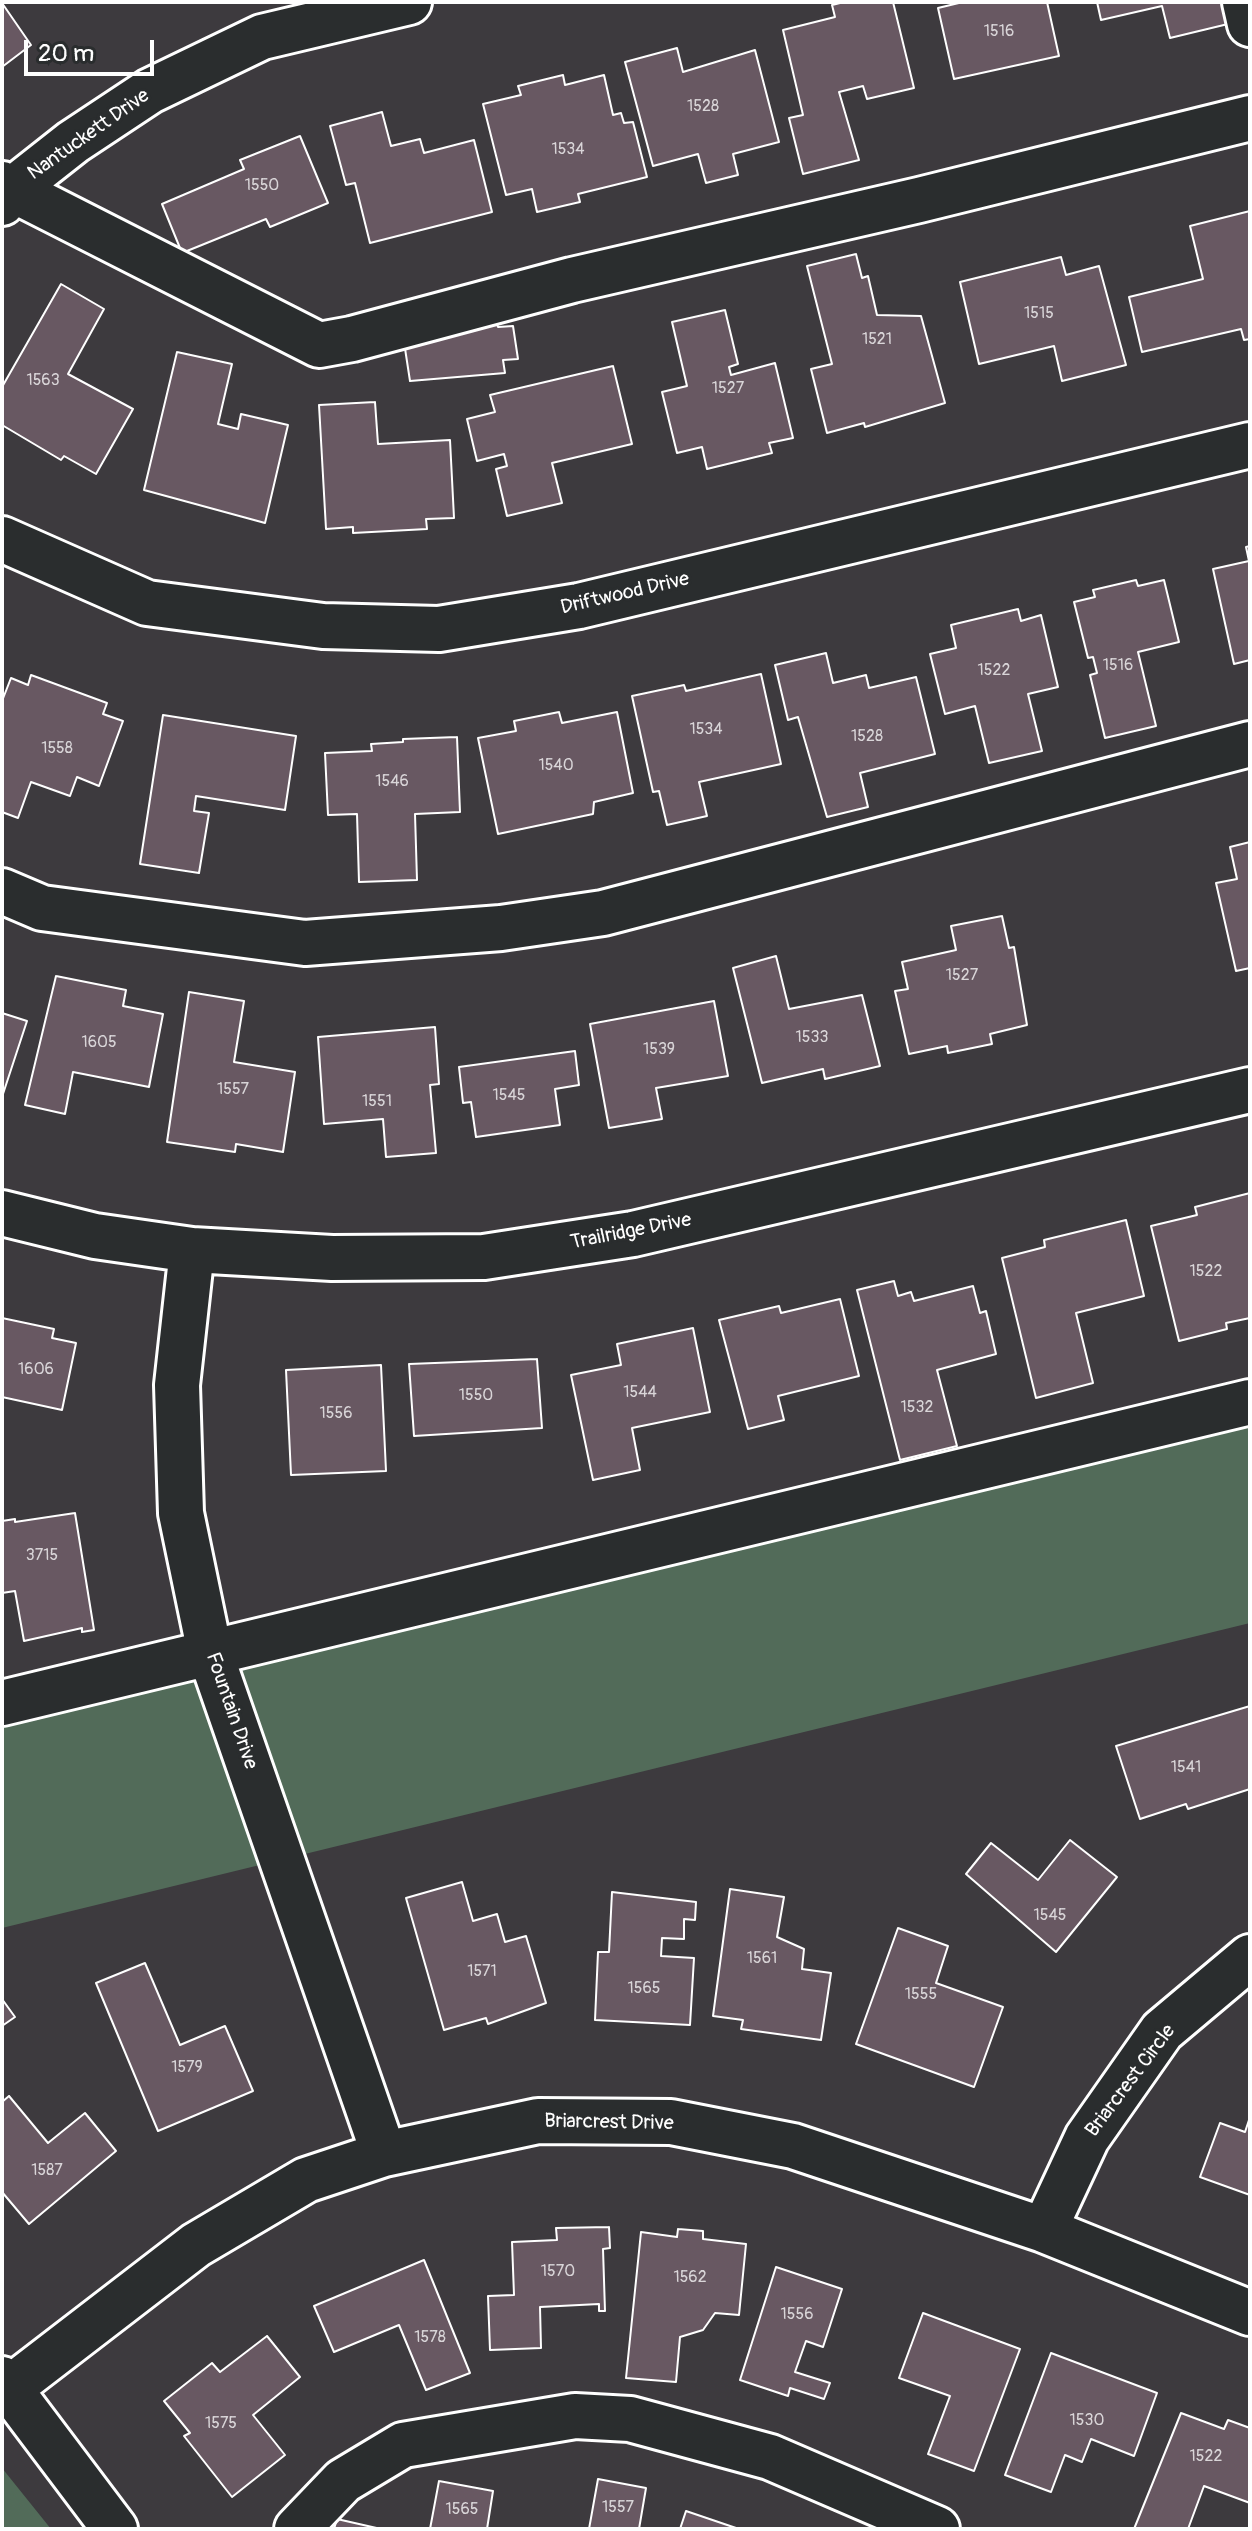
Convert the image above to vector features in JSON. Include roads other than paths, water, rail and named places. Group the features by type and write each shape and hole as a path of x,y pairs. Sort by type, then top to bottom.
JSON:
{"street":[{"name":"Nantuckett Drive","path":"5,192 150,91 262,37 409,2"},
{"path":"1245,2 1250,24"},
{"path":"5,192 319,345 572,280 919,200 1250,118"},
{"name":"Driftwood Drive","path":"2,539 147,603 323,626 439,629 579,606 1250,445"},
{"path":"2,891 42,908 305,943 501,928 603,913 1250,744"},
{"name":"Trailridge Drive","path":"2,1213 95,1236 192,1250 332,1258 484,1257 633,1234 1250,1090"},
{"name":"Fountain Drive","path":"192,1250 177,1385 181,1513 210,1653 384,2154"},
{"path":"2,1703 1250,1402"},
{"name":"Briarcrest Circle","path":"1044,2230 1087,2138 1162,2031 1250,1957"},
{"name":"Briarcrest Drive","path":"6,2384 196,2245 306,2180 384,2154 538,2121 671,2122 793,2146 1044,2230 1250,2313"},
{"path":"6,2384 115,2529"},
{"path":"297,2529 343,2481 403,2445 575,2416 630,2419 770,2457 937,2529"}]}
